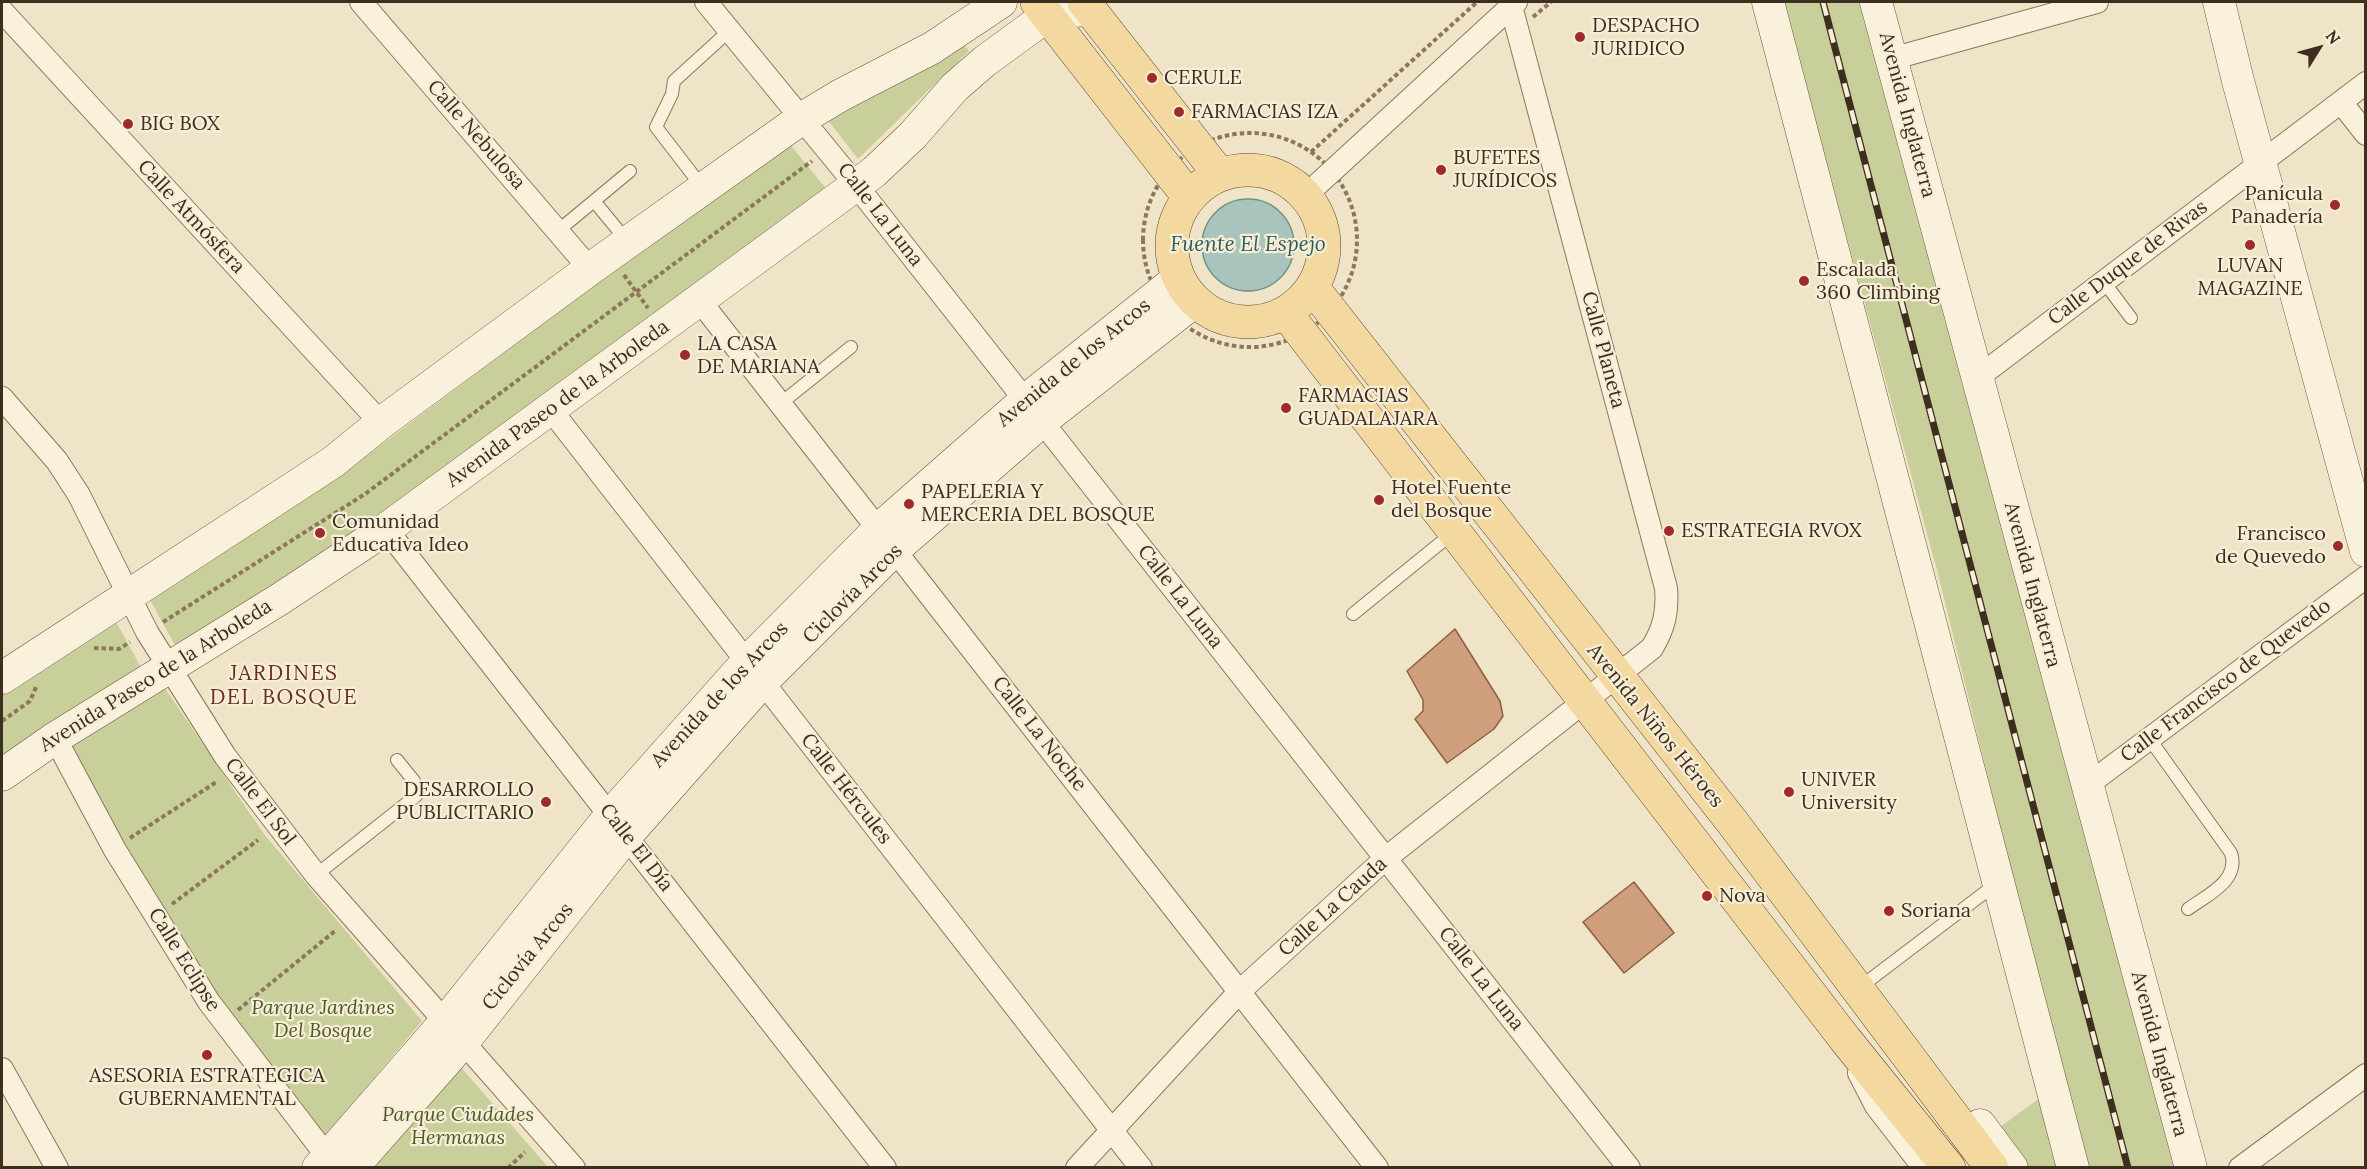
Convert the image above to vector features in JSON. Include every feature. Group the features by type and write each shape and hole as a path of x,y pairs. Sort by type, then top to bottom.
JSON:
{"main road":[{"path":"1072,5 1198,146 1220,174"},
{"path":"1072,5 1168,170 1189,197"},
{"path":"1250,169 1270,173 1290,182 1306,195 1317,212 1324,241 1322,300 1294,324 1233,322 1213,314 1177,307 1172,254 1173,228 1189,197 1220,174 1250,169"},
{"name":"Avenida Niños Héroes","path":"1322,300 1733,823 1890,1028 1992,1167"},
{"name":"Avenida Niños Héroes","path":"1294,324 1845,1039 1949,1167"}],"street":[{"name":"Calle Nebulosa","path":"361,2 559,230 609,255"},
{"name":"Calle La Luna","path":"706,2 856,185 1629,1167"},
{"path":"2,678 333,462 381,423 609,255 801,119 841,95 932,48 1001,2"},
{"path":"1768,2 2073,1167"},
{"name":"Avenida Inglaterra","path":"1876,2 2086,786 2191,1167"},
{"path":"1891,59 2097,2"},
{"path":"2220,2 2260,162 2366,551"},
{"path":"1306,195 1514,4"},
{"name":"Calle Planeta","path":"1514,4 1666,588 1666,619 1661,634 1652,648 1616,677"},
{"name":"Avenida Paseo de la Arboleda","path":"2,775 55,738 386,529 856,185 913,135 934,109 969,73 1072,5"},
{"name":"Calle Atmósfera","path":"2,10 381,423"},
{"name":"Calle Duque de Rivas","path":"1977,378 2366,83"},
{"path":"2341,102 2366,134"},
{"name":"Calle La Noche","path":"699,301 1241,990 1377,1167"},
{"name":"Avenida de los Arcos","path":"333,1165 455,1031 618,826 755,672 887,539 1034,410 1177,307"},
{"name":"Calle El Sol","path":"2,398 57,461 79,495 128,596 168,668 225,756 316,875 574,1167"},
{"name":"Calle Hércules","path":"551,410 1141,1167"},
{"name":"Calle El Día","path":"386,529 885,1167"},
{"name":"Calle Francisco de Quevedo","path":"2086,786 2366,577"},
{"name":"Calle La Cauda","path":"1077,1167 1241,990 1386,858 1616,677"},
{"name":"Calle Eclipse","path":"55,738 115,850 209,1002 333,1165"},
{"path":"1890,1028 1940,1073 2012,1167"},
{"name":"Avenida Niños Héroes","path":"1845,1039 1876,1106 1924,1167"},
{"path":"2,1069 57,1167"},
{"path":"2240,1167 2366,1075"}],"lane":[{"path":"704,189 656,127 672,94 674,81 729,31"},
{"path":"559,230 630,171"},
{"path":"594,201 609,255"},
{"path":"2104,282 2132,318"},
{"path":"780,404 851,347"},
{"path":"1353,614 1455,531"},
{"path":"2150,738 2231,853 2234,862 2233,872 2226,880 2188,909"},
{"path":"316,875 416,796 414,782 397,760"},
{"path":"1858,988 1999,882"}],"path":[{"path":"1311,152 1477,2"},
{"path":"1236,134 1262,134 1288,140 1311,152 1332,171 1353,209 1357,231 1357,252 1344,293 1322,300 1294,324 1279,344 1254,347 1229,345 1205,337 1177,307 1145,257 1143,231 1149,205 1168,170 1198,146 1236,134"},
{"path":"160,624 365,494 828,150"},
{"path":"609,255 663,328"},
{"path":"88,647 118,649 130,642"},
{"path":"2,722 30,701 39,677"},
{"path":"127,840 218,782"},
{"path":"168,907 258,840"},
{"path":"232,1014 335,932"},
{"path":"508,1167 525,1152"}],"green space":[{"path":"1783,2 1864,2 2174,1167 2084,1167 1938,574"},
{"path":"961,41 969,51 858,159 827,119"},
{"path":"787,141 829,192 380,521 177,649 149,598 345,472"},
{"path":"114,618 143,671 2,764 2,689"},
{"name":"Parque Jardines Del Bosque","path":"162,684 264,834 422,1021 321,1141 221,1008 64,746"},
{"name":"Parque Ciudades Hermanas","path":"458,1064 548,1167 368,1168"},
{"path":"2045,1094 2064,1167 2024,1167 1996,1130"}],"water":[{"name":"Fuente El Espejo","path":"1248,199 1265,203 1280,213 1290,228 1294,245 1290,262 1280,277 1265,287 1248,291 1231,287 1216,277 1206,262 1202,245 1206,228 1216,213 1231,203"}],"building":[{"path":"1455,629 1500,701 1503,716 1494,729 1447,763 1415,719 1423,711 1423,700 1407,671"},
{"path":"1634,882 1674,933 1624,973 1583,922"}],"railway":[{"path":"1823,2 2128,1168"}],"place":[{"name":"DESPACHO JURIDICO","path":"1580,37"},
{"name":"CERULE","path":"1152,78"},
{"name":"FARMACIAS IZA","path":"1179,112"},
{"name":"BIG BOX","path":"128,124"},
{"name":"BUFETES JURÍDICOS","path":"1441,170"},
{"name":"Panícula Panadería","path":"2335,205"},
{"name":"LUVAN MAGAZINE","path":"2250,245"},
{"name":"Escalada 360 Climbing","path":"1804,281"},
{"name":"LA CASA DE MARIANA","path":"685,355"},
{"name":"FARMACIAS GUADALAJARA","path":"1286,408"},
{"name":"Hotel Fuente del Bosque","path":"1379,500"},
{"name":"PAPELERIA Y MERCERIA DEL BOSQUE","path":"909,504"},
{"name":"ESTRATEGIA RVOX","path":"1669,531"},
{"name":"Comunidad Educativa Ideo","path":"320,533"},
{"name":"Francisco de Quevedo","path":"2338,546"},
{"name":"UNIVER University","path":"1789,792"},
{"name":"DESARROLLO PUBLICITARIO","path":"546,802"},
{"name":"Nova","path":"1707,896"},
{"name":"Soriana","path":"1889,911"},
{"name":"ASESORIA ESTRATEGICA GUBERNAMENTAL","path":"207,1055"}],"district":[{"name":"JARDINES DEL BOSQUE","path":"284,686"}]}
